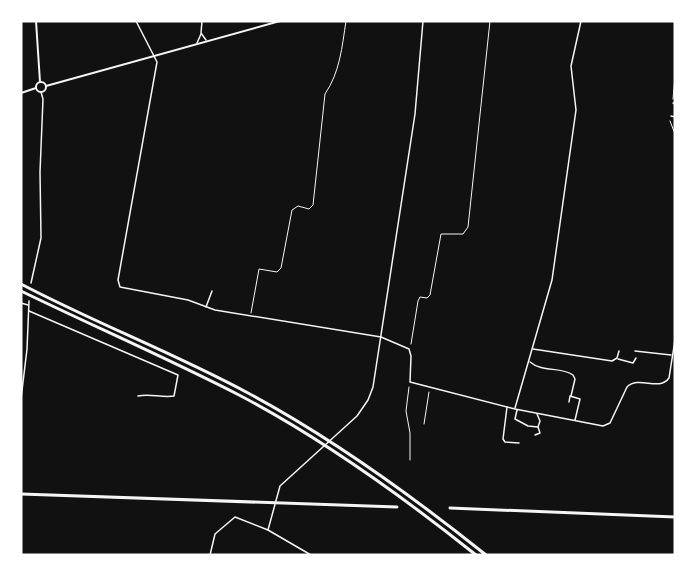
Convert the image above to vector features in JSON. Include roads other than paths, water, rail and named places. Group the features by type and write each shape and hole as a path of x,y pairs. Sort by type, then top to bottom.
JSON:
{"highway":[{"path":"21,284 164,351 286,415 325,438 407,495 486,555"},
{"path":"21,291 163,357 240,396 321,442 405,501 476,555"},
{"path":"21,494 397,507"},
{"path":"450,508 675,517"}],"main road":[{"path":"21,93 36,88 40,82 36,21"},
{"path":"36,88 41,92 46,86 280,21"},
{"path":"40,82 46,86"}],"street":[{"path":"136,21 157,62 118,284 120,287 193,302 206,308 381,337 408,347 411,356 410,382 516,409 603,426 609,425 631,383 636,381 663,384 667,382 675,340"},
{"path":"196,44 201,33 202,21"},
{"path":"268,530 276,497 284,482 357,416 368,400 373,387 415,114 423,21"},
{"path":"538,428 515,419 516,409 552,280 576,110 571,66 581,21"},
{"path":"201,33 207,41"},
{"path":"31,283 42,238 40,172 43,99 41,92"},
{"path":"671,116 675,117"},
{"path":"206,308 212,291"},
{"path":"21,399 26,363 29,301"},
{"path":"21,303 29,305"},
{"path":"29,311 172,371 178,376 174,396 138,396"},
{"path":"532,349 610,361 617,358"},
{"path":"617,358 619,351"},
{"path":"635,351 672,355"},
{"path":"617,358 620,361 633,363 636,358"},
{"path":"21,361 26,363"},
{"path":"529,361 537,367 564,370 573,375 569,402"},
{"path":"571,396 580,399 575,421"},
{"path":"507,406 503,439 506,442 519,443"},
{"path":"535,435 540,433 538,428 540,422 536,413"},
{"path":"210,555 215,534 234,517 268,530 311,555"}]}
